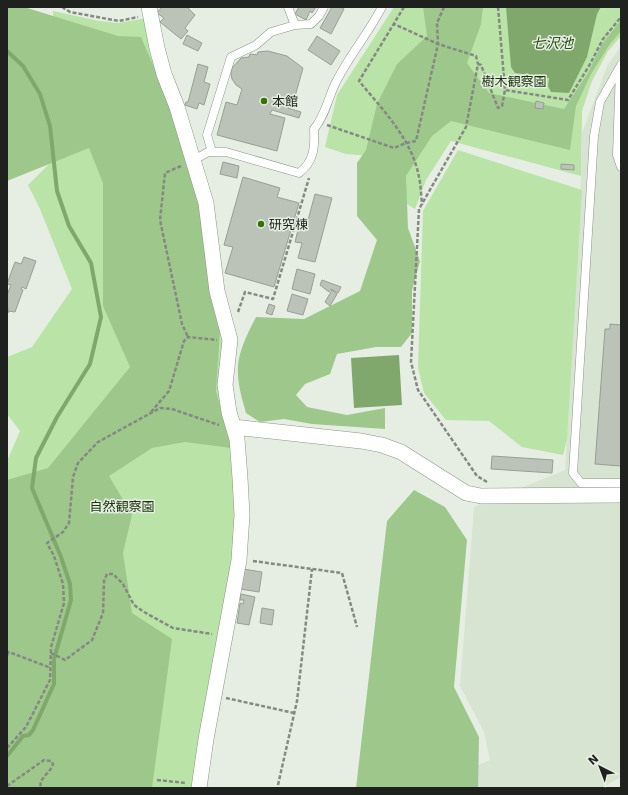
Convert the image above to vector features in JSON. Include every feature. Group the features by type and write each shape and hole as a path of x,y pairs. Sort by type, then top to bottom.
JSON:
{"street":[{"path":"150,11 164,74 177,107 206,202 217,291 230,340 225,385 229,412 234,427 240,470 242,514 239,560 214,695 194,786"},
{"path":"234,427 361,441 382,445 401,452 466,493 481,496 621,495"}],"lane":[{"path":"288,7 295,24"},
{"path":"212,152 207,135 231,57 256,45 271,32 295,24 311,24 319,16 324,7"},
{"path":"194,160 208,152 226,152 299,173 307,167 315,146 314,129 319,123 335,84 372,26 382,7"},
{"path":"621,65 617,155 621,166"},
{"path":"621,65 600,102 594,136 573,473 581,483 621,483"}],"path":[{"path":"62,7 70,12 119,21 150,11"},
{"path":"404,7 359,81 390,118 406,143 419,176 422,205"},
{"path":"319,123 394,148 416,141 438,44 437,23 444,7"},
{"path":"478,64 481,65 498,108 502,106 505,90 498,7"},
{"path":"505,90 568,100 589,66 603,39 621,18"},
{"path":"394,24 438,44 476,56 478,64 466,127 419,209 411,362 418,390 477,476 488,482 495,482"},
{"path":"188,337 182,324 160,220 165,173 194,160"},
{"path":"226,324 234,320 245,292 273,299 309,178 303,170"},
{"path":"188,337 210,341 230,340"},
{"path":"151,412 169,391 184,341 188,337"},
{"path":"7,748 26,727 50,680 51,653 64,603 63,584 54,556 47,543 63,532 69,523 73,478 78,463 98,442 160,408 172,410 229,429 234,427"},
{"path":"239,560 342,573 357,627"},
{"path":"278,785 294,712 312,569"},
{"path":"51,653 65,660 92,640 103,613 104,581 106,574 113,574 123,584 134,605 173,628 224,636"},
{"path":"7,655 9,652 51,668"},
{"path":"214,695 294,712"},
{"path":"7,786 44,760 51,761 53,764 51,770 39,784 41,788"},
{"path":"157,780 194,786"}],"shaded area":[{"path":"621,46 621,777 601,788 458,788 458,774 490,760 484,732 460,686 474,507 565,470 582,133 607,66"}],"green space":[{"name":"自然観察園","path":"7,7 24,7 118,36 141,37 164,90 201,208 215,314 220,331 216,391 231,448 185,442 152,448 109,476 132,515 123,553 132,613 172,639 152,788 7,788 7,480 48,468 130,367 103,306 103,183 89,148 7,181"},
{"name":"樹木観察園","path":"394,7 621,7 621,36 608,51 592,81 582,111 581,176 451,141 426,180 415,209 377,186 384,157 346,154 325,147 337,95"},
{"path":"423,7 483,7 481,24 467,63 489,93 564,109 588,73 602,44 621,20 621,31 610,44 591,74 576,106 570,150 451,121 432,136 406,176 408,228 420,261 412,290 412,333 401,347 376,347 337,354 330,374 305,384 296,395 307,407 347,415 385,408 385,429 312,424 284,419 260,422 246,413 239,385 238,374 240,354 256,317 304,319 360,291 377,240 357,216 357,163 366,150 377,104 397,64 427,36"},
{"name":"自然観察園","path":"53,11 99,21 118,23 147,18 226,342 235,442 239,518 195,788 7,788 7,461 20,431 7,414 7,357 32,347 72,289 40,209 28,185 62,151"},
{"path":"458,150 582,190 567,440 563,455 522,447 489,421 446,420 424,393 418,368 423,211"},
{"path":"414,490 445,507 467,540 454,687 479,737 478,788 356,788 387,521"}],"water":[{"name":"七沢池","path":"506,7 601,7 597,14 587,57 569,93 551,92 548,86 549,78 515,73 511,67"},
{"path":"399,355 402,405 354,408 351,358"}],"building":[{"path":"162,7 187,7 195,15 185,28 188,31 181,39 160,22 164,18 157,13"},
{"path":"299,7 316,7 312,13 310,11 306,20 295,14"},
{"path":"332,7 340,7 344,9 331,34 320,28"},
{"path":"187,35 202,43 198,51 183,44"},
{"path":"317,36 340,51 331,65 308,50"},
{"name":"本館","path":"268,51 287,56 303,68 294,100 290,98 288,108 301,112 299,118 272,110 270,114 285,118 277,151 217,135 226,102 237,105 242,89 236,85 232,79 232,68 241,58 249,57 250,54 257,55 258,52"},
{"path":"198,64 208,67 204,82 210,84 204,105 199,103 197,109 185,105 186,102 188,102"},
{"path":"536,101 544,103 543,109 535,108"},
{"path":"223,162 239,166 237,178 220,174"},
{"path":"561,164 574,165 574,170 561,169"},
{"name":"研究棟","path":"243,177 280,188 277,197 299,203 274,287 225,273 233,247 224,245"},
{"path":"315,194 332,198 315,262 298,258 302,243 295,242 300,222 307,224"},
{"path":"24,257 36,261 26,289 22,287 21,289 23,290 15,312 8,311 8,313 7,295 11,285 7,284 15,262 21,264"},
{"path":"297,269 315,274 310,294 292,289"},
{"path":"322,280 341,287 338,293 331,289 329,292 320,285"},
{"path":"332,290 337,294 330,306 325,302"},
{"path":"292,294 308,299 303,315 287,311"},
{"path":"269,304 275,306 272,315 266,313"},
{"path":"610,324 621,325 621,466 595,464 605,329 610,329"},
{"path":"492,456 553,460 552,473 491,469"},
{"path":"243,569 262,572 259,592 240,589"},
{"path":"241,594 255,597 249,625 237,623 240,603 243,604 244,600 240,600"},
{"path":"262,608 274,610 272,625 260,623"}],"waterway":[{"path":"7,51 23,66 40,94 50,126 57,191 69,226 91,263 101,317 90,364 57,417 36,458 32,488 61,557 70,584 71,600 54,659 54,684 33,730 29,735 23,736 7,756"}],"place":[{"name":"本館","path":"264,101"},
{"name":"研究棟","path":"261,224"}]}
